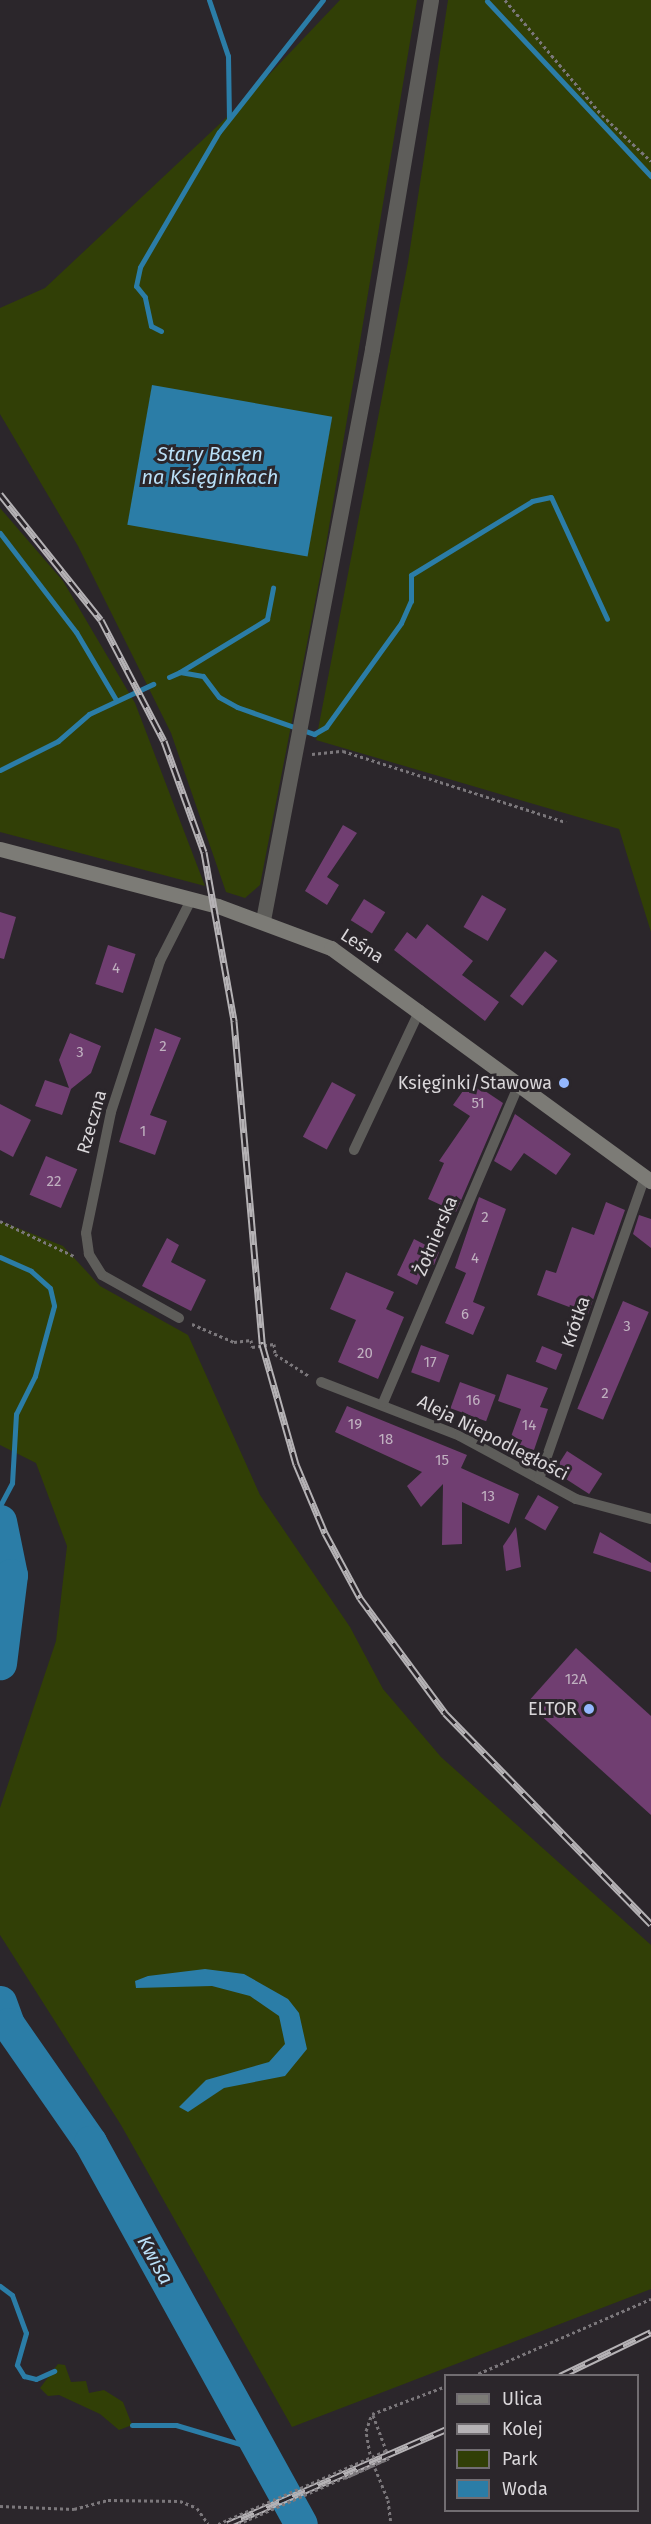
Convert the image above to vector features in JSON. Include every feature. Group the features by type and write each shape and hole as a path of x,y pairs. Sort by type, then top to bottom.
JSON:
{"main road":[{"name":"Leśna","path":"0,849 192,898 263,920 331,948 520,1082 649,1178"}],"street":[{"path":"263,920 295,763 430,0"}],"lane":[{"name":"Rzeczna","path":"92,1262 86,1233 98,1156 160,961 192,898"},
{"path":"354,1150 420,1010"},
{"name":"Żołnierska","path":"383,1403 520,1082"},
{"name":"Krótka","path":"539,1479 649,1178"},
{"path":"92,1262 119,1288 179,1318"},
{"name":"Aleja Niepodległości","path":"321,1382 383,1403 576,1499 651,1519"}],"path":[{"path":"506,0 602,115 651,161"},
{"path":"295,763 321,750 344,751 566,822"},
{"path":"0,1221 92,1262"},
{"path":"179,1318 234,1342 251,1340 252,1347 274,1344 275,1354 321,1382"},
{"path":"478,2374 651,2299"},
{"path":"370,2454 366,2431 372,2414 444,2387"},
{"path":"372,2414 389,2458"},
{"path":"218,2524 387,2450"},
{"path":"389,2458 381,2462 345,2478 389,2458"},
{"path":"238,2524 389,2458"},
{"path":"375,2468 388,2500 391,2524"},
{"path":"0,2506 74,2509 108,2500 170,2500 197,2508 208,2524"}],"green space":[{"path":"340,0 417,0 325,551 260,885 245,898 226,892 171,733 78,546 0,414 0,308 45,288 243,102"},
{"path":"448,0 651,0 651,932 619,829 316,740 408,262"},
{"path":"0,508 63,581 135,703 205,886 0,832"},
{"path":"0,1221 63,1246 100,1286 188,1335 260,1495 350,1627 383,1689 441,1757 651,1945 651,2289 292,2427 121,2125 0,1935 0,1808 56,1641 67,1546 36,1463 0,1445"},
{"path":"58,2364 65,2365 71,2382 86,2381 89,2393 104,2390 123,2402 132,2425 119,2430 100,2414 59,2395 48,2396 40,2388"}],"water":[{"name":"Stary Basen na Księginkach","path":"152,385 332,417 308,557 127,525"},
{"path":"205,1969 244,1974 288,1999 299,2013 307,2049 285,2076 224,2088 188,2112 179,2107 206,2080 269,2062 285,2044 279,2016 250,1996 212,1986 136,1988 135,1981 148,1976"}],"building":[{"path":"343,825 357,833 327,877 339,885 327,905 305,891"},
{"path":"482,895 506,909 488,941 464,927"},
{"path":"364,899 385,912 372,933 351,920"},
{"path":"0,912 16,917 4,959 0,958"},
{"path":"427,924 473,961 462,975 499,1002 485,1021 394,950 407,932 416,939"},
{"path":"108,945 136,954 123,993 95,984"},
{"path":"545,951 558,961 523,1006 510,996"},
{"path":"155,1028 181,1038 150,1115 167,1121 155,1155 119,1142"},
{"path":"70,1033 101,1046 91,1073 71,1089 62,1115 35,1106 45,1080 69,1088 59,1060"},
{"path":"470,1081 503,1103 456,1212 428,1199 444,1163 439,1161 470,1116 453,1105"},
{"path":"332,1082 356,1095 327,1149 303,1137"},
{"path":"0,1104 31,1120 13,1157 0,1150"},
{"path":"515,1114 571,1154 556,1175 524,1153 511,1171 494,1161"},
{"path":"46,1156 77,1169 61,1208 30,1195"},
{"path":"479,1197 506,1209 473,1302 485,1307 473,1335 445,1323 466,1273 455,1268"},
{"path":"606,1202 625,1210 588,1314 537,1295 546,1270 556,1273 572,1227 594,1235"},
{"path":"639,1215 651,1219 651,1248 633,1234"},
{"path":"167,1238 179,1245 171,1262 206,1280 191,1311 142,1286"},
{"path":"414,1239 439,1252 434,1265 427,1262 417,1285 397,1275"},
{"path":"346,1272 394,1292 386,1309 404,1317 378,1379 338,1362 356,1320 330,1309"},
{"path":"623,1301 649,1312 603,1420 577,1409"},
{"path":"421,1345 449,1355 439,1383 411,1372"},
{"path":"542,1346 562,1354 556,1370 536,1362"},
{"path":"507,1374 548,1388 540,1407 548,1409 534,1450 509,1442 521,1409 498,1401"},
{"path":"460,1382 496,1395 486,1421 450,1408"},
{"path":"347,1406 467,1455 461,1468 519,1494 509,1524 462,1502 462,1544 442,1545 443,1484 421,1507 407,1486 422,1472 335,1432"},
{"path":"567,1451 602,1474 589,1494 554,1471"},
{"path":"538,1495 559,1507 545,1530 524,1518"},
{"path":"516,1527 521,1567 506,1571 503,1546"},
{"path":"600,1532 651,1563 651,1572 593,1553"},
{"name":"ELTOR","path":"576,1648 651,1716 651,1815 527,1703"}],"waterway":[{"path":"209,0 228,56 229,118"},
{"path":"161,331 151,326 145,297 136,286 140,267 219,132 323,0"},
{"path":"487,1 651,176"},
{"path":"169,677 180,672 203,676 219,697 237,707 314,734 326,727 401,623 411,601 411,575 532,501 551,497 607,619"},
{"path":"0,533 76,632 116,700"},
{"path":"180,672 267,619 273,588"},
{"path":"0,770 58,741 89,714 153,684"},
{"path":"0,1257 31,1271 50,1288 54,1306 35,1376 16,1414 12,1483 0,1506"},
{"name":"Kwisa","path":"0,1521 11,1575 0,1663"},
{"name":"Kwisa","path":"0,2002 8,2024 90,2142 301,2524"},
{"path":"0,2286 12,2295 26,2333 17,2365 24,2376 36,2379 54,2371"},
{"path":"132,2425 176,2425 260,2450"}],"railway":[{"path":"0,494 101,620 164,741 204,852 234,1021 262,1344 296,1464 325,1533 360,1598 445,1713 651,1924"},
{"path":"564,2374 651,2332"},
{"path":"228,2524 444,2430"}],"place":[{"name":"Księginki/Stawowa","path":"564,1083"},
{"name":"ELTOR","path":"589,1709"}]}
